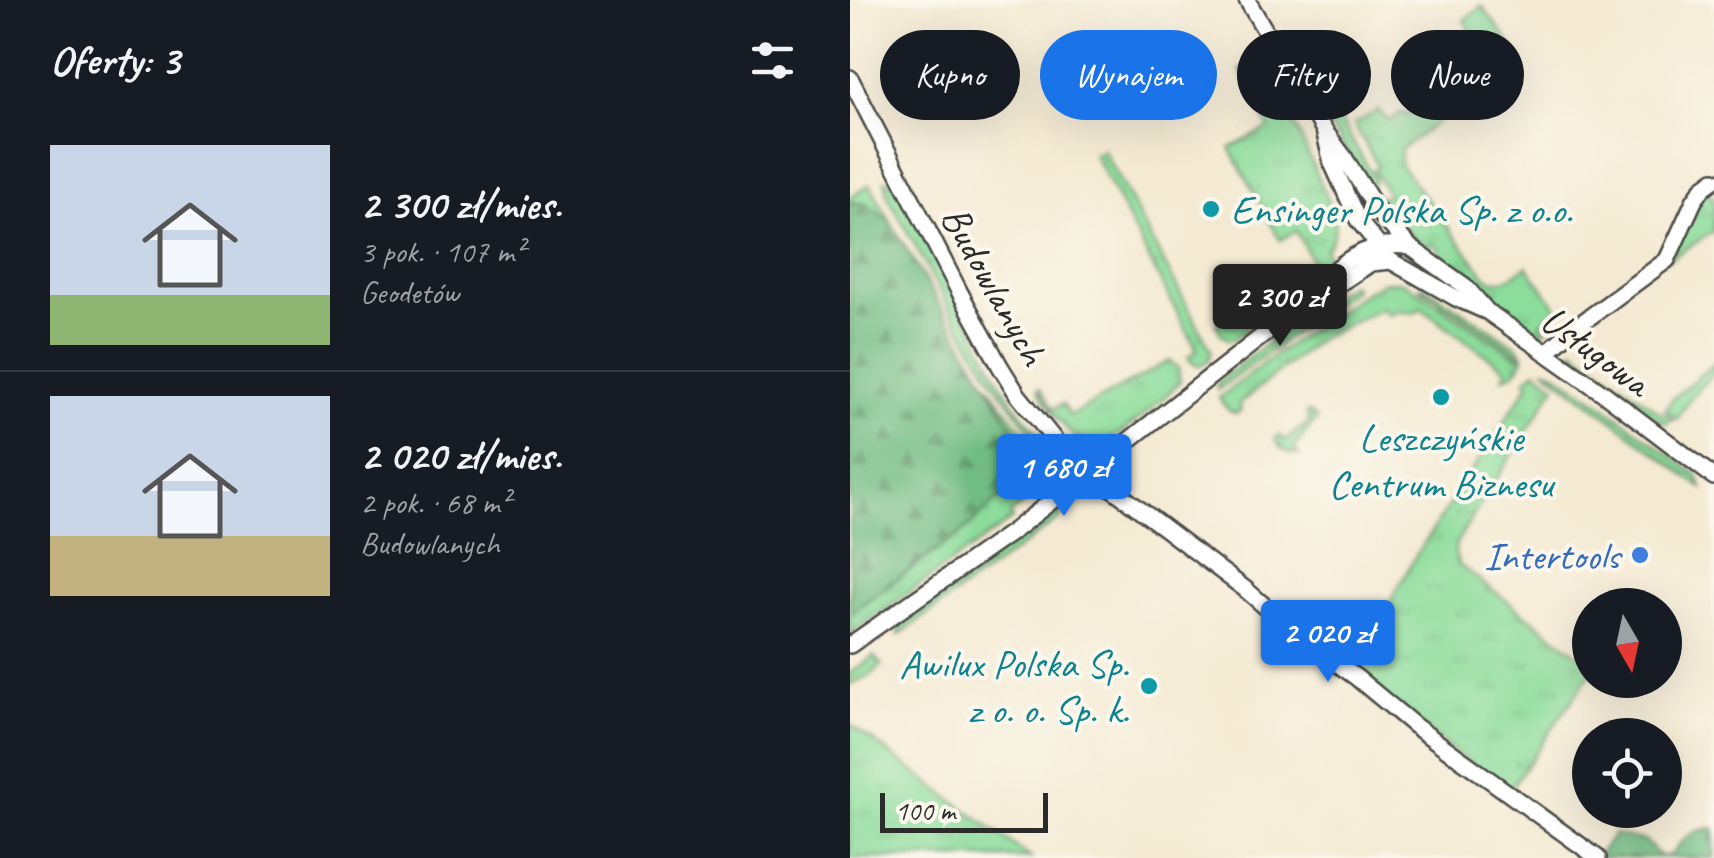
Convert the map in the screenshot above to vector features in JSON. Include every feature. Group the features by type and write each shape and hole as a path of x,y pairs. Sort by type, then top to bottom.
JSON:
{"street":[{"name":"Usługowa","path":"1247,0 1379,214 1410,247 1466,286 1488,312"},
{"name":"Budowlanych","path":"850,78 1000,366 1057,443 1415,726 1598,858"},
{"name":"Usługowa","path":"1324,130 1332,163 1358,220 1391,260 1488,312 1714,476"},
{"path":"1546,353 1668,260 1696,197 1714,180"},
{"path":"1371,263 1378,246 1379,214"},
{"path":"1351,258 1358,220"},
{"path":"1303,304 1324,279 1351,258 1378,246 1410,247"},
{"path":"850,645 972,562 1303,304 1371,263 1391,260"}],"green space":[{"path":"1482,6 1500,30 1470,30 1464,20"},
{"path":"1378,110 1389,121 1440,120 1401,149 1402,167 1487,278 1503,280 1527,266 1558,309 1540,324 1548,330 1540,331 1526,322 1438,253 1440,249 1431,243 1429,248 1414,238 1378,199 1388,194 1373,170 1378,166 1354,125 1371,120 1371,114"},
{"path":"1265,120 1291,120 1298,131 1332,210 1334,232 1325,250 1333,262 1229,340 1216,324 1227,318 1222,309 1312,261 1296,231 1280,240 1230,148 1269,128"},
{"path":"1327,120 1340,120 1374,178 1367,188"},
{"path":"1103,150 1211,350 1203,364 1197,366 1188,357 1197,350 1094,155"},
{"path":"885,180 900,186 1002,385 1061,459 1064,476 1056,484 1052,460 995,383 953,315 888,196"},
{"path":"870,184 890,221 865,204 850,203 850,197"},
{"path":"1705,187 1714,199 1714,231 1667,260"},
{"path":"850,203 865,204 890,221 1035,465 966,529 850,613"},
{"path":"1399,281 1523,360 1519,367 1503,377 1507,370 1420,307 1414,313 1388,314 1383,307 1319,339 1239,404 1238,413 1229,411 1219,398 1365,292 1384,282"},
{"path":"1351,284 1354,289 1217,390 1217,382"},
{"path":"1422,285 1518,347 1524,357 1420,288"},
{"path":"1574,349 1673,419 1666,423 1656,419 1578,362"},
{"path":"1169,361 1178,368 1180,381 1138,420 1100,444 1084,443 1069,431 1038,389 1053,409 1063,404 1070,416"},
{"path":"1714,363 1714,373 1694,393 1677,419 1665,410 1673,398"},
{"path":"1544,368 1599,402 1698,476 1702,488"},
{"path":"1536,370 1556,385 1456,543 1455,554 1459,565 1572,650 1573,698 1508,792 1357,678 1357,656 1417,554 1529,384 1525,380"},
{"path":"988,384 1047,464 1044,486 1010,515 1013,519 850,634 850,613 966,529 1035,465"},
{"path":"1308,412 1317,419 1293,449 1299,455 1288,452 1275,438 1279,435 1285,441 1310,421"},
{"path":"1060,509 1062,514 1056,521 899,635 903,621"},
{"path":"874,656 882,665 850,684 850,673"},
{"path":"850,724 1031,858 850,858"},
{"path":"1714,828 1714,858 1596,857 1614,834 1645,841 1661,857 1672,854 1690,835"}],"place":[{"name":"Ensinger Polska Sp. z o.o.","path":"1211,209"},
{"name":"Leszczyńskie Centrum Biznesu","path":"1441,397"},
{"name":"Intertools","path":"1640,555"},
{"name":"Awilux Polska Sp. z o. o. Sp. k.","path":"1149,686"}]}
